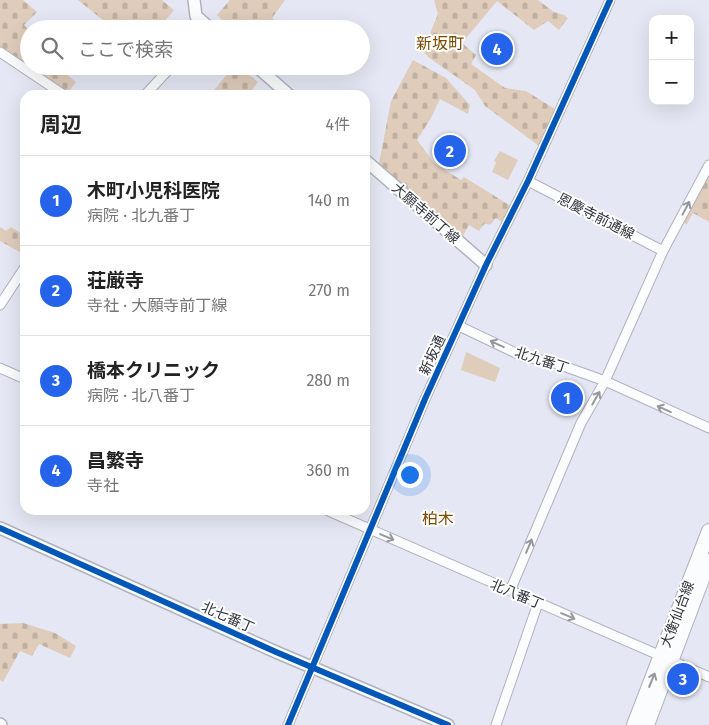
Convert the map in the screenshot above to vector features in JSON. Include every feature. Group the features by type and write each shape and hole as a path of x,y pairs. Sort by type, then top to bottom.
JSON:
{"main road":[{"name":"大衡仙台線","path":"647,725 666,658 709,531"},
{"name":"大衡仙台線","path":"634,725 709,561"}],"street":[{"path":"194,0 196,16 200,20"},
{"name":"新坂通","path":"288,725 406,441 486,265 528,181 610,0"},
{"path":"0,52 20,65"},
{"path":"34,75 57,90"},
{"path":"150,90 164,75"},
{"path":"266,75 283,90"},
{"name":"大願寺前丁線","path":"370,164 486,265"},
{"path":"510,591 581,423 605,382 663,250 709,165"},
{"name":"恩慶寺前通線","path":"528,181 663,250"},
{"path":"0,305 20,275"},
{"name":"北九番丁","path":"459,326 522,356 555,363 605,382 709,428"},
{"path":"0,368 20,377"},
{"name":"北八番丁","path":"337,515 709,677"},
{"name":"北七番丁","path":"0,528 313,668 448,725"},
{"path":"496,725 538,602"}],"green space":[{"path":"0,0 23,0 37,12 29,20 20,20 20,61 0,47"},
{"path":"78,0 162,0 174,10 166,20 103,20"},
{"path":"230,0 285,0 272,18 275,20 222,20 217,15"},
{"path":"434,0 538,0 554,12 568,18 559,30 548,21 534,30 497,1 462,43 476,55 471,64 505,88 526,91 555,109 539,146 485,106 475,90 428,57 423,51 438,14"},
{"path":"413,60 446,78 470,105 468,114 440,99 417,140 434,163 461,180 464,177 511,206 503,223 496,218 490,225 485,223 479,231 469,225 463,236 379,164 391,101"},
{"path":"40,75 67,75 76,82 70,90 61,90"},
{"path":"227,75 249,75 258,82 252,90 214,90"},
{"path":"500,151 518,160 508,180 492,172 496,163 494,161"},
{"path":"709,171 709,222 693,213 687,224 682,221"},
{"path":"0,227 6,231 11,227 20,233 20,252 0,241"},
{"path":"466,352 500,368 495,382 461,370"},
{"path":"23,623 55,633 76,646 70,658 39,644 32,656 20,651 3,682 0,680 0,624"}],"cycle path":[{"path":"288,725 425,399 486,265 528,181 610,0"},
{"path":"0,528 276,652 448,725"}],"place":[{"name":"昌繁寺","path":"497,49"},
{"name":"荘厳寺","path":"450,151"},
{"name":"木町小児科医院","path":"567,398"},
{"name":"橋本クリニック","path":"683,679"}],"district":[{"name":"新坂町","path":"440,43"},
{"name":"柏木","path":"438,518"}]}
